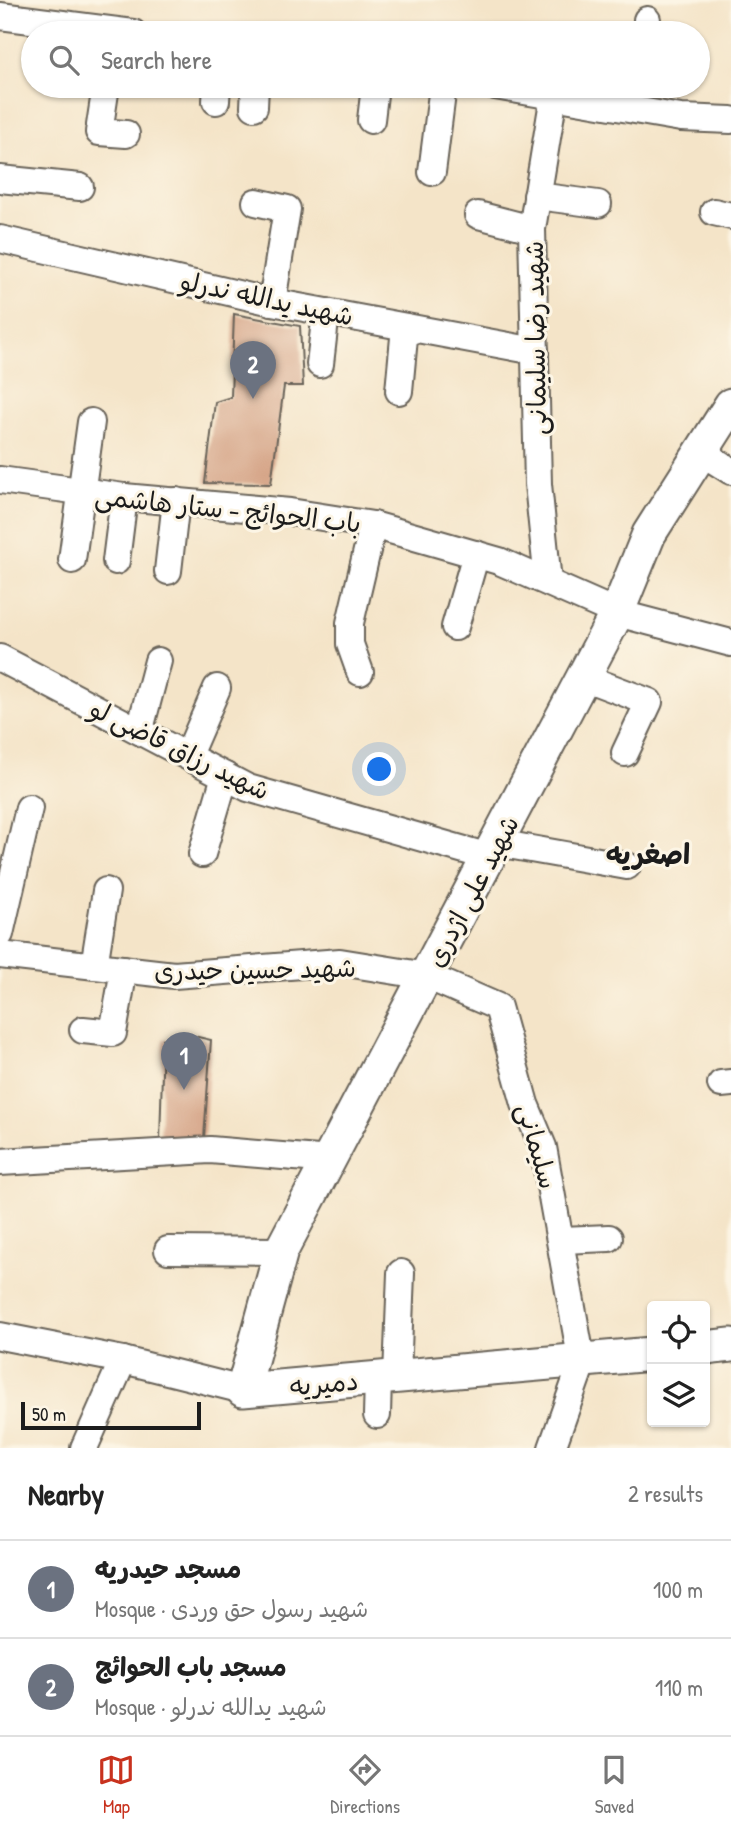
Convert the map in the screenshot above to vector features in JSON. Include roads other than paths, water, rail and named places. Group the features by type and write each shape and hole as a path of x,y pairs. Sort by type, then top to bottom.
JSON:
{"street":[{"path":"0,6 1,0"},
{"path":"0,16 36,21"},
{"path":"104,98 99,132 126,134"},
{"path":"371,120 374,98"},
{"path":"432,172 441,98"},
{"name":"شهید رضا سلیمانی","path":"548,582 538,484 532,229 553,98"},
{"path":"642,98 681,118 731,121"},
{"path":"0,179 80,187"},
{"path":"537,196 598,204"},
{"path":"256,202 287,209 272,302"},
{"path":"478,215 532,229"},
{"name":"شهید یدالله ندرلو","path":"0,239 272,302 535,351"},
{"path":"320,364 326,312"},
{"path":"399,391 405,327"},
{"name":"شهید علی اژدری","path":"243,1390 281,1251 617,613 649,534 731,405"},
{"path":"72,560 91,422"},
{"path":"701,452 731,471"},
{"name":"باب الحوائج - ستار هاشمی","path":"0,480 124,497 290,512 373,525 476,554 617,613 731,643"},
{"path":"116,561 124,497"},
{"path":"168,571 176,501"},
{"path":"360,672 350,643 350,623 373,525"},
{"path":"455,626 476,554"},
{"name":"شهید رزاق قاضی لو","path":"0,658 140,729 248,788 493,850 627,866"},
{"path":"140,729 158,661"},
{"path":"583,677 649,702 625,753"},
{"path":"188,755 217,688"},
{"path":"202,854 225,776"},
{"path":"0,934 29,808"},
{"path":"94,966 106,891"},
{"name":"شهید حسین حیدری","path":"0,955 174,975 340,962 427,976"},
{"path":"83,1030 113,1033 124,970"},
{"name":"سلیمانی","path":"427,976 498,1007 526,1104 543,1147 562,1240 582,1363"},
{"path":"0,1162 210,1150 331,1160"},
{"path":"562,1240 609,1238"},
{"path":"168,1250 281,1251"},
{"path":"377,1415 387,1377 401,1273"},
{"name":"دمیریه","path":"0,1336 123,1360 243,1390 582,1363 647,1355"},
{"path":"710,1347 731,1345"},
{"path":"84,1448 123,1360"},
{"path":"552,1448 582,1363"}],"place":[{"name":"مسجد باب الحوائج","path":"253,399"},
{"name":"مسجد حیدریه","path":"184,1090"}],"district":[{"name":"اصغریه","path":"648,854"}]}
